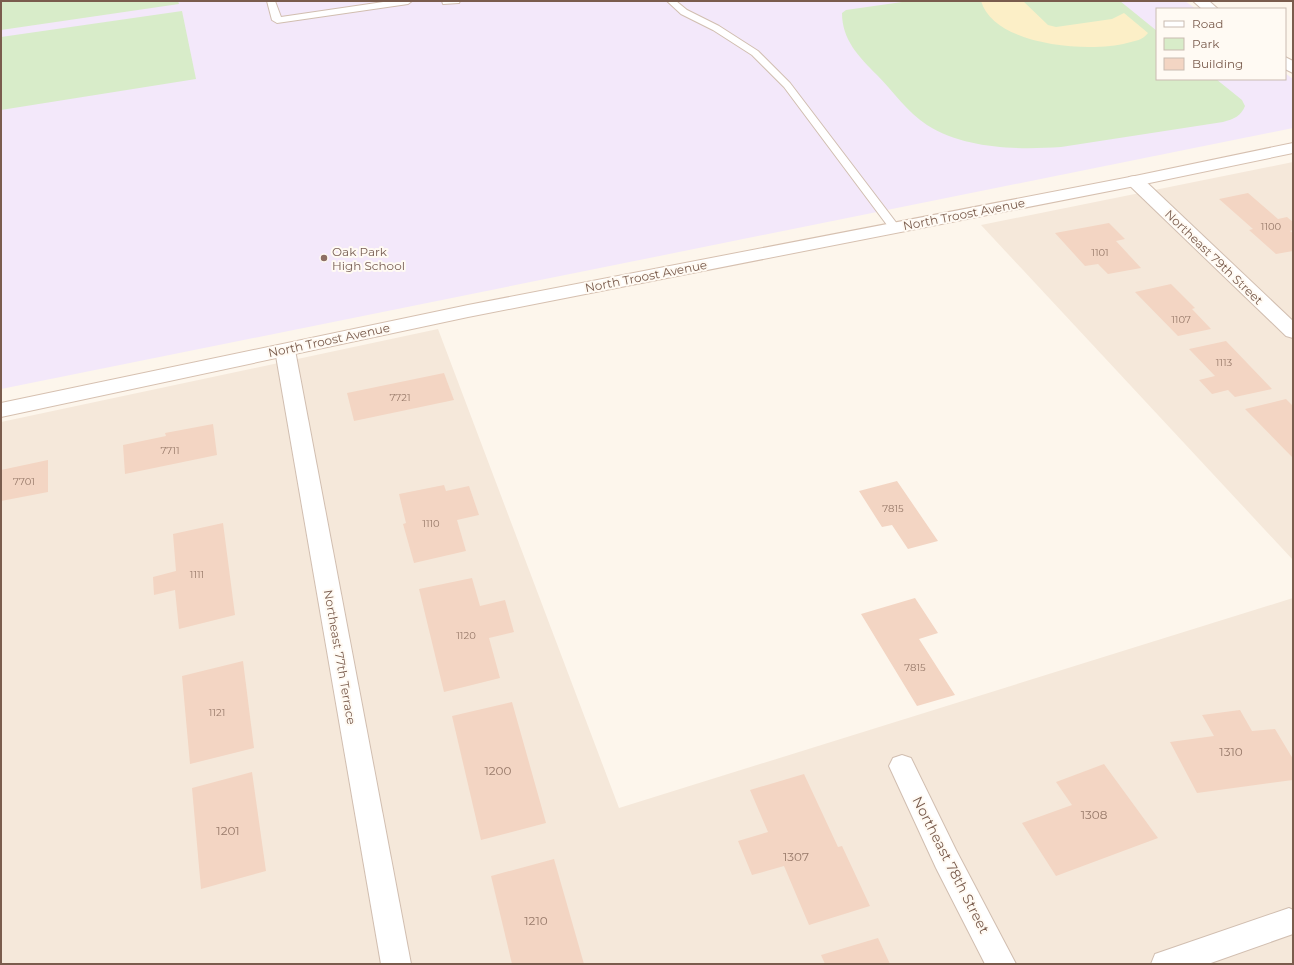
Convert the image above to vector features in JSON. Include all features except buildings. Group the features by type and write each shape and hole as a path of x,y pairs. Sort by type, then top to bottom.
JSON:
{"street":[{"path":"1200,1 1210,8"},
{"name":"North Troost Avenue","path":"1,410 468,311 1135,181 1293,148"},
{"name":"Northeast 79th Street","path":"1135,181 1293,332"},
{"name":"Northeast 77th Terrace","path":"285,350 396,964"},
{"name":"Northeast 78th Street","path":"902,766 946,859 1001,964"},
{"path":"1166,964 1289,922"}],"lane":[{"path":"271,1 277,20 408,1"},
{"path":"446,1 456,1"},
{"path":"671,1 684,12 716,28 755,53 787,85 894,227"}],"shaded area":[{"name":"Oak Park High School","path":"1,1 1185,1 1195,8 1156,8 1156,80 1286,80 1286,74 1293,79 1293,128 1,389"},
{"path":"1293,162 1293,560 981,225"},
{"path":"438,329 619,808 1293,598 1293,964 1,964 1,422"}],"green space":[{"path":"1,1 178,1 179,4 1,30"},
{"path":"909,1 1120,1 1156,30 1156,80 1217,80 1242,100 1245,106 1237,117 1223,122 1061,147 1009,148 974,143 942,133 927,125 900,101 858,55 848,40 842,13 846,10"},
{"path":"182,11 196,79 1,110 1,37"}],"sand":[{"path":"981,1 1023,1 1048,25 1056,27 1112,19 1124,13 1148,33 1139,40 1110,46 1068,46 1045,43 1023,37 1004,28 989,16"}],"place":[{"name":"Oak Park High School","path":"324,258"}]}
